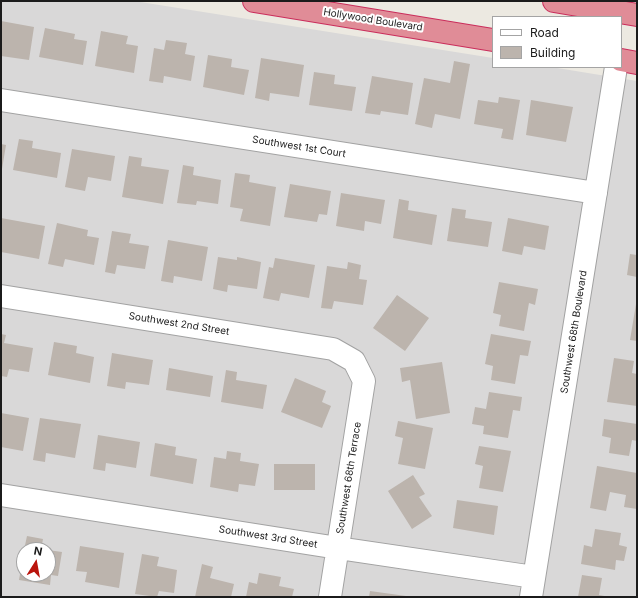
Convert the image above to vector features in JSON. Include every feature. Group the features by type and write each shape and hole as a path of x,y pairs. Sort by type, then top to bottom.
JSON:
{"highway":[{"name":"Hollywood Boulevard","path":"254,1 492,40"},
{"path":"554,1 637,15"},
{"path":"622,60 637,63"}],"street":[{"name":"Southwest 68th Boulevard","path":"533,587 616,68"},
{"name":"Southwest 1st Court","path":"1,100 596,193"},
{"name":"Southwest 2nd Street","path":"1,296 333,349 354,361"},
{"name":"Southwest 68th Terrace","path":"330,597 364,381 354,361"},
{"name":"Southwest 3rd Street","path":"1,495 338,548 533,587"}],"shaded area":[{"path":"1,1 134,1 492,58 492,68 557,68 637,81 637,597 1,597"}],"building":[{"path":"1,21 34,27 29,60 1,56"},
{"path":"45,28 75,34 74,39 87,41 83,65 39,57"},
{"path":"101,31 128,36 126,44 138,46 134,73 95,66"},
{"path":"166,40 187,43 185,54 195,56 191,81 164,76 163,83 149,81 154,48 164,50"},
{"path":"208,55 232,59 231,67 249,70 244,95 203,87"},
{"path":"261,58 304,65 299,97 270,93 269,101 255,98"},
{"path":"454,61 470,64 460,119 435,114 432,128 415,124 424,78 450,83"},
{"path":"314,72 335,75 334,84 356,87 352,111 309,105"},
{"path":"372,76 413,83 408,115 381,111 380,115 365,113"},
{"path":"499,97 520,100 513,140 501,138 503,129 474,124 478,100 498,103"},
{"path":"531,100 573,107 566,142 526,135"},
{"path":"19,139 33,141 32,148 61,153 57,178 13,170"},
{"path":"1,144 6,145 2,169 1,169"},
{"path":"72,149 115,156 111,181 88,177 85,191 65,187"},
{"path":"129,156 142,158 141,166 169,170 163,204 122,197"},
{"path":"183,165 194,167 193,175 221,180 218,204 197,201 196,205 177,203"},
{"path":"235,173 250,175 249,182 276,187 270,226 240,221 243,209 230,207"},
{"path":"290,184 331,191 327,215 319,214 317,222 284,217"},
{"path":"341,193 385,200 381,224 365,221 364,231 336,226"},
{"path":"399,199 409,201 408,210 437,215 432,245 393,238"},
{"path":"452,208 466,210 465,218 492,222 488,247 447,241"},
{"path":"1,218 45,226 39,259 1,252"},
{"path":"508,218 549,226 545,250 524,246 522,255 502,251"},
{"path":"57,223 88,230 87,236 99,238 94,265 65,259 63,267 48,264"},
{"path":"112,231 131,234 129,243 149,246 145,269 117,265 115,274 105,272"},
{"path":"168,240 208,247 202,281 174,276 173,283 161,281"},
{"path":"630,254 637,255 637,277 627,275"},
{"path":"218,257 237,260 237,257 261,262 257,289 228,285 227,292 213,289"},
{"path":"275,258 315,265 309,298 281,293 279,301 263,298 269,267 273,268"},
{"path":"348,262 361,265 359,279 367,280 363,305 334,301 332,309 321,308 327,266 347,269"},
{"path":"499,282 538,289 535,305 529,303 524,331 499,326 501,315 493,313"},
{"path":"397,295 429,318 405,351 373,328"},
{"path":"637,304 637,341 630,340"},
{"path":"1,334 6,335 4,343 33,348 29,372 9,369 7,377 1,376"},
{"path":"491,334 531,341 528,356 520,355 515,384 491,380 493,366 485,364"},
{"path":"54,342 77,346 76,353 94,357 90,383 48,375"},
{"path":"112,353 153,360 149,385 126,382 125,389 107,386"},
{"path":"614,358 634,361 632,373 637,374 637,406 607,402"},
{"path":"442,362 450,413 416,419 410,380 402,382 400,368"},
{"path":"169,368 213,376 210,397 166,390"},
{"path":"226,370 237,372 236,380 267,385 263,409 221,402"},
{"path":"295,378 326,391 322,402 331,406 322,428 281,412"},
{"path":"489,392 522,397 520,411 513,410 508,438 483,434 484,426 472,424 475,407 486,409"},
{"path":"1,413 29,418 23,451 1,447"},
{"path":"40,418 81,424 75,458 46,453 45,462 33,460"},
{"path":"604,419 637,424 637,441 632,440 629,456 609,453 611,438 602,436"},
{"path":"398,421 433,428 425,469 398,464 403,438 395,436"},
{"path":"98,435 140,442 136,468 106,463 105,471 93,469"},
{"path":"155,443 176,447 175,455 197,459 193,484 150,476"},
{"path":"479,446 511,451 503,492 479,488 483,466 475,464"},
{"path":"227,451 241,453 240,461 259,464 255,486 239,484 238,492 210,487 214,457 226,459"},
{"path":"274,464 315,464 315,490 274,490"},
{"path":"597,466 637,473 637,509 624,507 626,495 610,492 606,511 590,508"},
{"path":"413,475 425,494 419,497 432,516 412,529 388,491"},
{"path":"457,500 498,506 494,535 453,528"},
{"path":"595,529 621,533 619,545 627,547 624,561 616,560 615,570 581,564 584,545 592,547"},
{"path":"27,536 43,539 42,542 26,542"},
{"path":"80,546 124,553 119,588 85,582 87,572 76,571"},
{"path":"56,551 62,552 58,576 56,576"},
{"path":"142,554 159,557 157,566 177,570 174,593 159,591 157,597 135,594"},
{"path":"202,564 213,567 210,578 234,584 231,597 195,597"},
{"path":"259,573 281,577 279,586 294,589 292,597 246,597 249,582 257,584"},
{"path":"582,575 602,578 599,595 610,597 578,597"},
{"path":"31,582 50,582 50,585"},
{"path":"370,591 406,596 369,597"}]}
